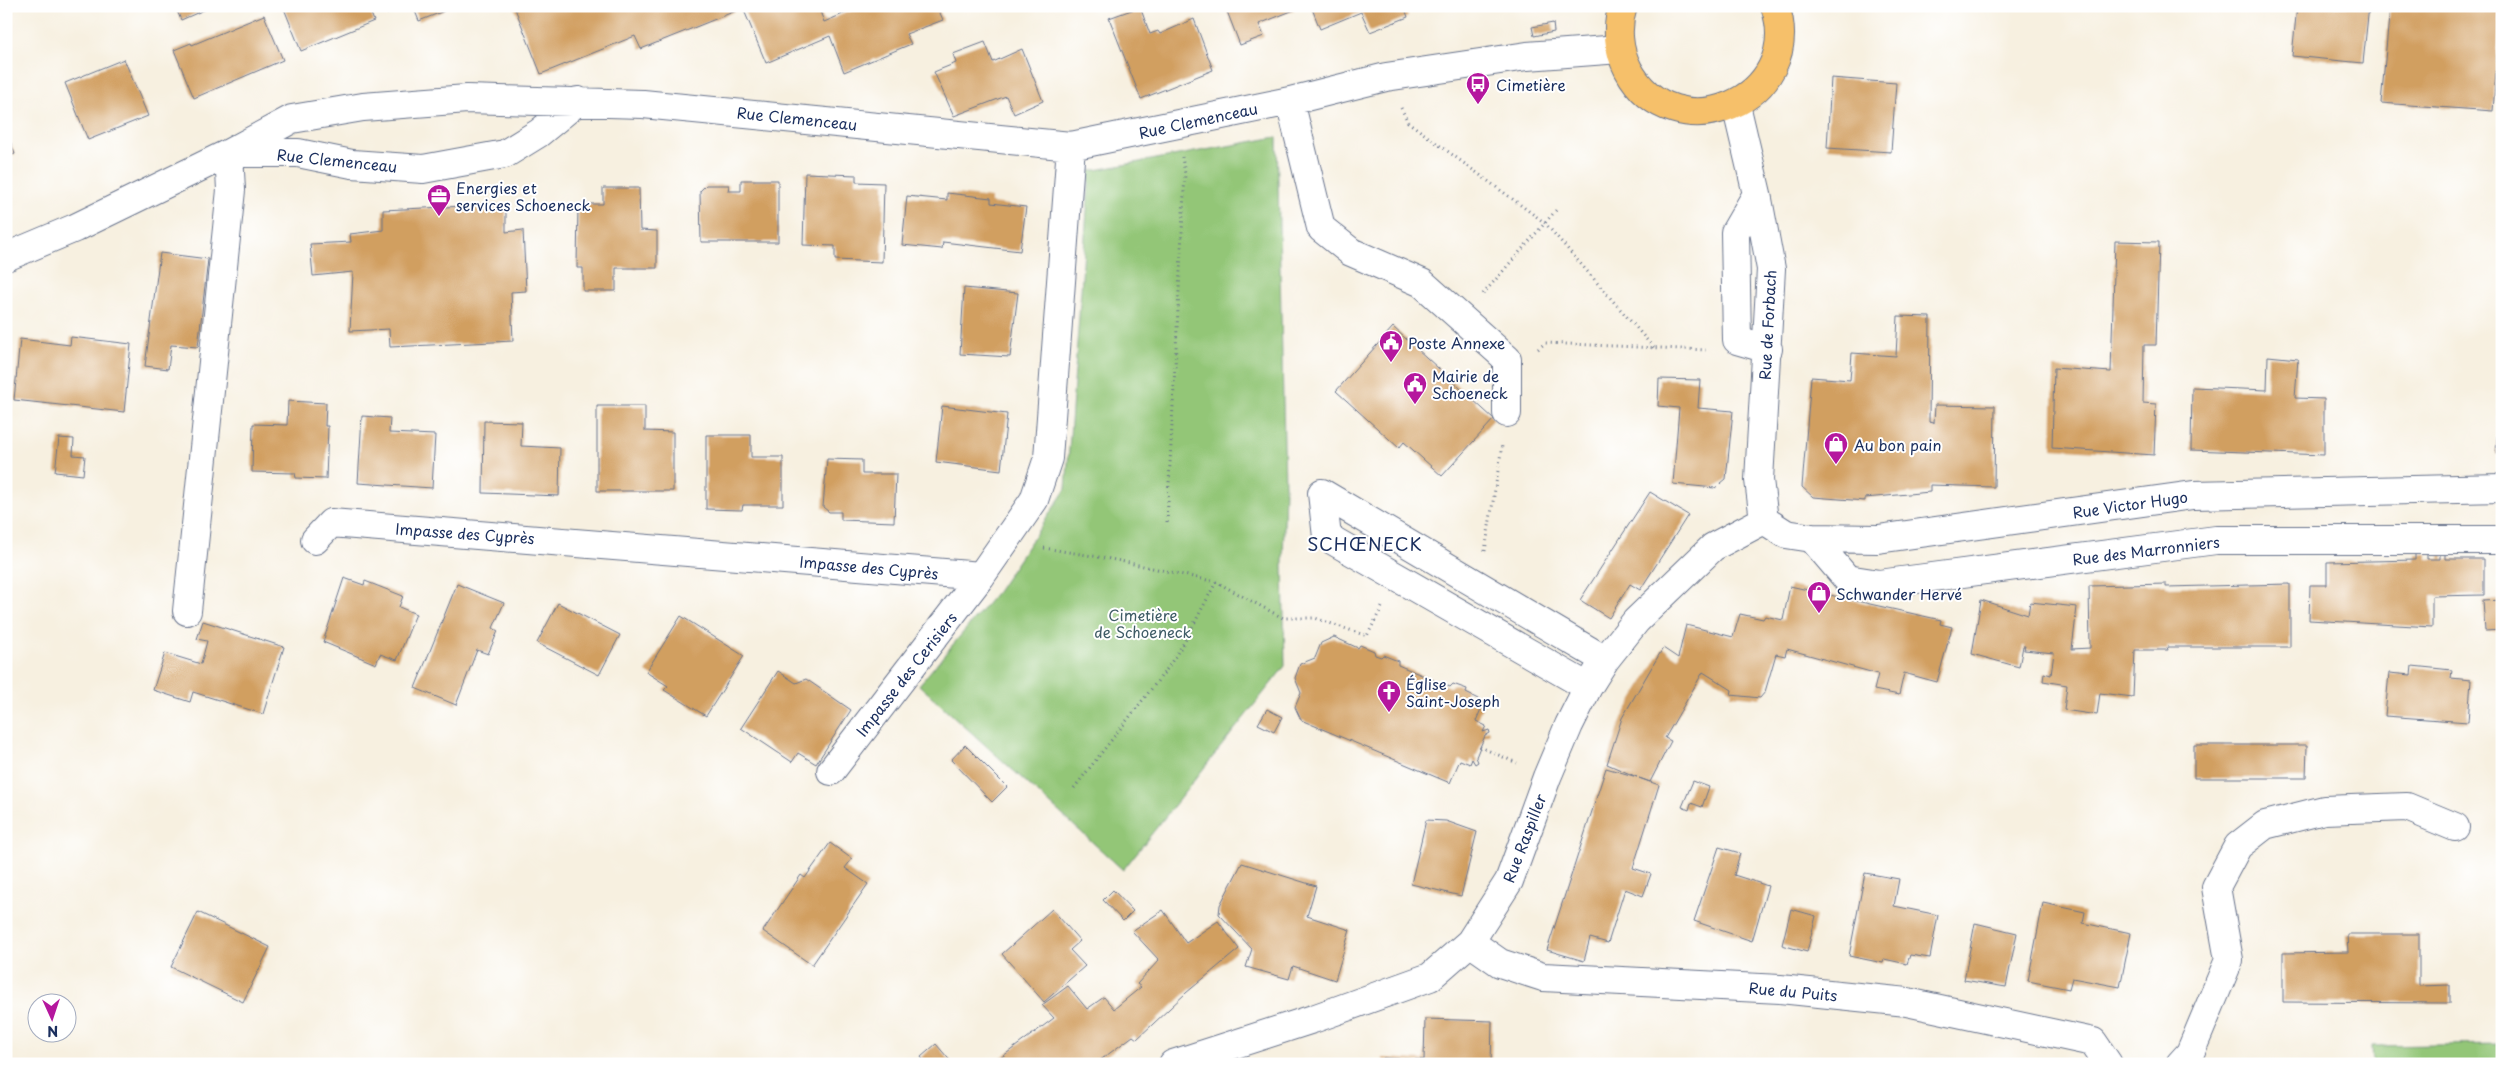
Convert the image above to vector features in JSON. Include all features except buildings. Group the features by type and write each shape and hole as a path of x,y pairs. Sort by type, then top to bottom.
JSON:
{"main road":[{"path":"1623,6 1619,22 1620,48 1624,62 1640,87 1664,104 1692,112 1722,110 1736,104 1760,85 1769,73 1775,59 1780,29 1775,6"}],"street":[{"name":"Rue Clemenceau","path":"6,257 75,228 229,154 298,153 352,164 423,169 505,154 539,133 578,101 644,104 1071,146 1290,101 1386,77 1527,56 1620,48"},
{"path":"188,611 231,190 229,154 292,119 363,107 467,99 578,101"},
{"path":"1290,101 1321,228 1351,252 1422,283 1507,359 1507,413"},
{"name":"Rue de Forbach","path":"1736,104 1757,194 1771,269 1768,350 1758,480 1764,520"},
{"path":"981,576 1034,500 1048,458 1071,146"},
{"path":"1757,194 1735,232 1737,340 1768,350"},
{"name":"Rue Victor Hugo","path":"1764,520 1786,534 1812,538 1878,539 2193,495 2502,488"},
{"path":"1588,687 1328,537 1322,493 1605,660"},
{"name":"Rue Raspiller","path":"1173,1064 1201,1059 1430,977 1470,942 1509,881 1547,777 1588,687 1605,660 1636,621 1713,547 1764,520"},
{"name":"Impasse des Cyprès","path":"315,540 331,523 981,576"},
{"name":"Rue des Marronniers","path":"1812,538 1847,579 1879,584 2216,540 2502,540"},
{"name":"Impasse des Cerisiers","path":"831,771 981,576"},
{"path":"2180,1064 2190,1053 2229,960 2216,887 2238,846 2266,825 2324,810 2407,807 2455,826"},
{"name":"Rue du Puits","path":"1470,942 1500,963 1543,977 1780,989 1907,1002 2093,1042 2108,1064"}],"path":[{"path":"1386,77 1408,122 1545,223 1654,348"},
{"path":"1167,522 1185,174 1177,124"},
{"path":"1462,319 1558,208"},
{"path":"1507,381 1545,343 1710,351"},
{"path":"1479,584 1507,413"},
{"path":"1044,548 1111,559 1216,582 1283,618 1315,618 1367,636"},
{"path":"1074,788 1167,669 1216,582"}],"green space":[{"name":"Cimetière de Schoeneck","path":"1277,137 1285,487 1283,563 1285,666 1123,870 919,685 997,592 1066,489 1090,171"},
{"path":"2502,1044 2502,1064 2373,1064 2372,1046"}],"place":[{"name":"Cimetière","path":"1478,105"},
{"name":"Energies et services Schoeneck","path":"439,217"},
{"name":"Poste Annexe","path":"1391,363"},
{"name":"Mairie de Schoeneck","path":"1415,405"},
{"name":"Au bon pain","path":"1836,465"},
{"name":"Schwander Hervé","path":"1819,614"},
{"name":"Église Saint-Joseph","path":"1389,713"}],"district":[{"name":"SCHŒNECK","path":"1365,543"}]}
